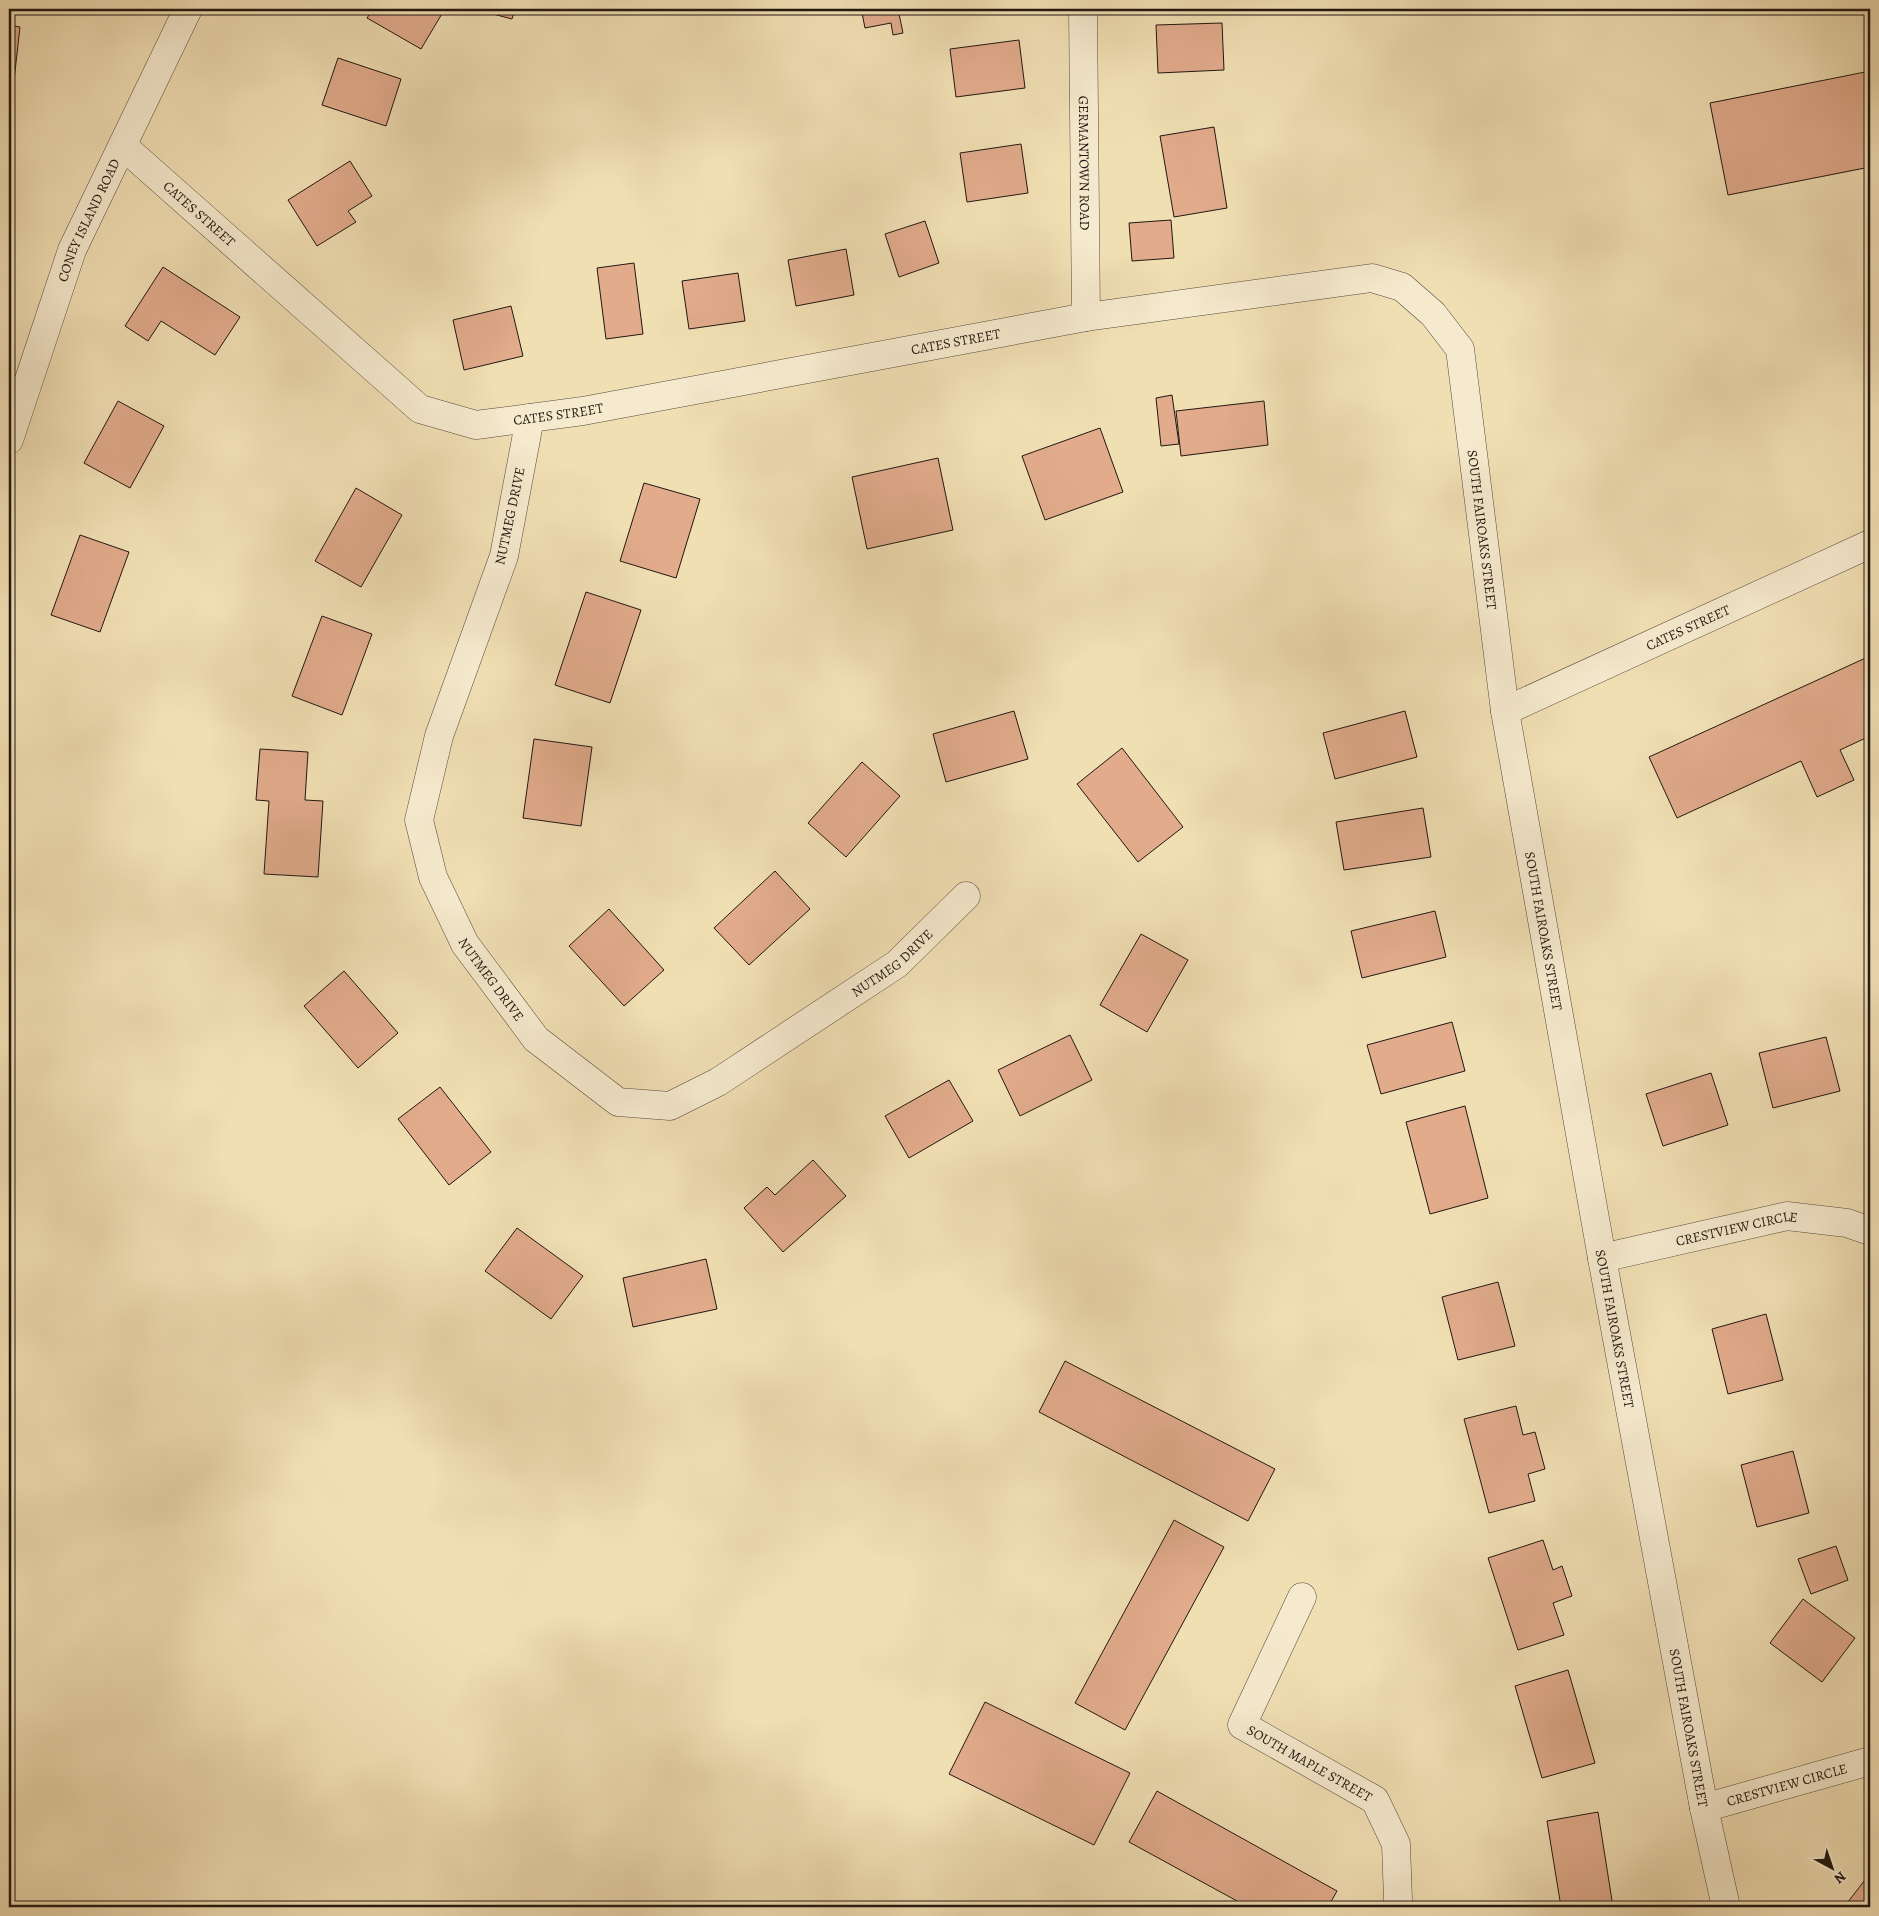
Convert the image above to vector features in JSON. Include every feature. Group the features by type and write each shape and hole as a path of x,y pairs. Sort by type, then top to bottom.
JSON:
{"street":[{"name":"CONEY ISLAND ROAD","path":"9,440 72,250 188,9"},
{"name":"GERMANTOWN ROAD","path":"1083,9 1086,317"},
{"name":"CATES STREET","path":"123,146 420,409 476,425 583,411 1086,317"},
{"name":"SOUTH FAIROAKS STREET","path":"1086,317 1372,278 1402,287 1432,314 1460,349 1505,711 1602,1258 1704,1808 1726,1907"},
{"name":"NUTMEG DRIVE","path":"530,418 504,556 439,736 418,820 433,877 464,944 536,1039 618,1102 670,1106 718,1082 897,964 966,896"},
{"name":"CATES STREET","path":"1505,711 1870,544"},
{"name":"CRESTVIEW CIRCLE","path":"1602,1258 1787,1216 1847,1223 1870,1231"},
{"name":"SOUTH MAPLE STREET","path":"1302,1597 1242,1725 1376,1800 1396,1844 1397,1907"},
{"name":"CRESTVIEW CIRCLE","path":"1704,1808 1870,1761"}],"building":[{"path":"373,9 437,9 443,12 421,49 367,18"},
{"path":"474,9 515,9 512,19"},
{"path":"882,9 898,9 903,33 893,35 891,23 865,28 862,13"},
{"path":"1222,23 1224,70 1158,73 1156,25"},
{"path":"9,25 20,27 11,107 9,107"},
{"path":"1019,40 1025,88 956,97 950,49"},
{"path":"338,58 401,79 386,126 322,105"},
{"path":"1870,71 1870,167 1728,195 1710,103"},
{"path":"1214,127 1227,208 1174,217 1160,136"},
{"path":"1021,144 1028,193 967,202 960,153"},
{"path":"350,161 372,196 348,211 356,222 317,246 288,200"},
{"path":"1171,220 1174,258 1132,261 1129,223"},
{"path":"925,221 939,263 899,277 885,234"},
{"path":"846,249 854,295 796,306 788,260"},
{"path":"634,263 643,334 606,339 597,268"},
{"path":"163,267 240,317 215,355 161,321 148,341 125,326"},
{"path":"738,273 745,321 689,329 682,281"},
{"path":"511,306 523,356 464,370 453,320"},
{"path":"1172,395 1179,444 1161,446 1156,398"},
{"path":"118,401 164,426 130,488 84,463"},
{"path":"1264,401 1268,445 1181,456 1176,411"},
{"path":"1100,428 1123,492 1045,520 1022,456"},
{"path":"938,458 953,530 867,549 852,477"},
{"path":"644,483 700,499 676,578 620,561"},
{"path":"356,488 402,515 361,587 315,561"},
{"path":"80,535 129,552 100,632 51,615"},
{"path":"586,592 641,610 610,703 555,685"},
{"path":"322,616 372,634 342,715 292,696"},
{"path":"1870,656 1870,736 1840,750 1854,780 1817,797 1801,761 1677,818 1649,757"},
{"path":"1014,711 1028,759 946,782 933,734"},
{"path":"1405,711 1417,757 1335,779 1323,733"},
{"path":"534,739 592,747 581,826 523,818"},
{"path":"1122,748 1183,827 1138,862 1077,784"},
{"path":"260,749 308,752 305,800 323,801 318,877 264,874 269,801 256,800"},
{"path":"862,762 900,796 846,857 808,823"},
{"path":"1423,808 1431,857 1344,870 1336,822"},
{"path":"775,871 810,909 749,965 714,928"},
{"path":"609,909 664,970 624,1006 569,946"},
{"path":"1435,911 1446,957 1362,978 1351,931"},
{"path":"1141,934 1188,960 1147,1032 1100,1005"},
{"path":"344,971 398,1033 358,1068 304,1006"},
{"path":"1452,1022 1465,1071 1381,1094 1367,1045"},
{"path":"1070,1035 1092,1080 1020,1116 998,1070"},
{"path":"1826,1037 1840,1091 1773,1108 1759,1053"},
{"path":"1711,1073 1728,1125 1663,1146 1646,1094"},
{"path":"949,1080 973,1121 909,1158 885,1116"},
{"path":"440,1087 491,1152 449,1185 398,1119"},
{"path":"1465,1106 1488,1198 1430,1214 1406,1122"},
{"path":"813,1160 846,1196 783,1252 744,1208 767,1187 775,1195"},
{"path":"517,1228 583,1276 551,1319 485,1271"},
{"path":"706,1259 717,1309 633,1327 623,1278"},
{"path":"1498,1282 1515,1346 1458,1360 1442,1297"},
{"path":"1766,1314 1783,1380 1728,1394 1712,1329"},
{"path":"1065,1361 1275,1469 1248,1521 1039,1412"},
{"path":"1516,1406 1523,1435 1535,1432 1545,1469 1528,1474 1535,1501 1489,1513 1464,1419"},
{"path":"1793,1451 1809,1513 1757,1527 1741,1465"},
{"path":"1174,1520 1224,1547 1125,1730 1075,1703"},
{"path":"1543,1540 1553,1570 1562,1566 1572,1596 1553,1603 1564,1635 1518,1650 1488,1558"},
{"path":"1836,1546 1848,1580 1811,1594 1798,1559"},
{"path":"1803,1599 1855,1638 1822,1682 1770,1643"},
{"path":"1568,1670 1595,1763 1542,1778 1515,1686"},
{"path":"985,1702 1130,1773 1094,1845 949,1774"},
{"path":"1157,1791 1337,1891 1328,1907 1248,1907 1129,1842"},
{"path":"1598,1812 1613,1907 1561,1907 1547,1821"},
{"path":"1868,1876 1870,1907 1844,1907"}]}
